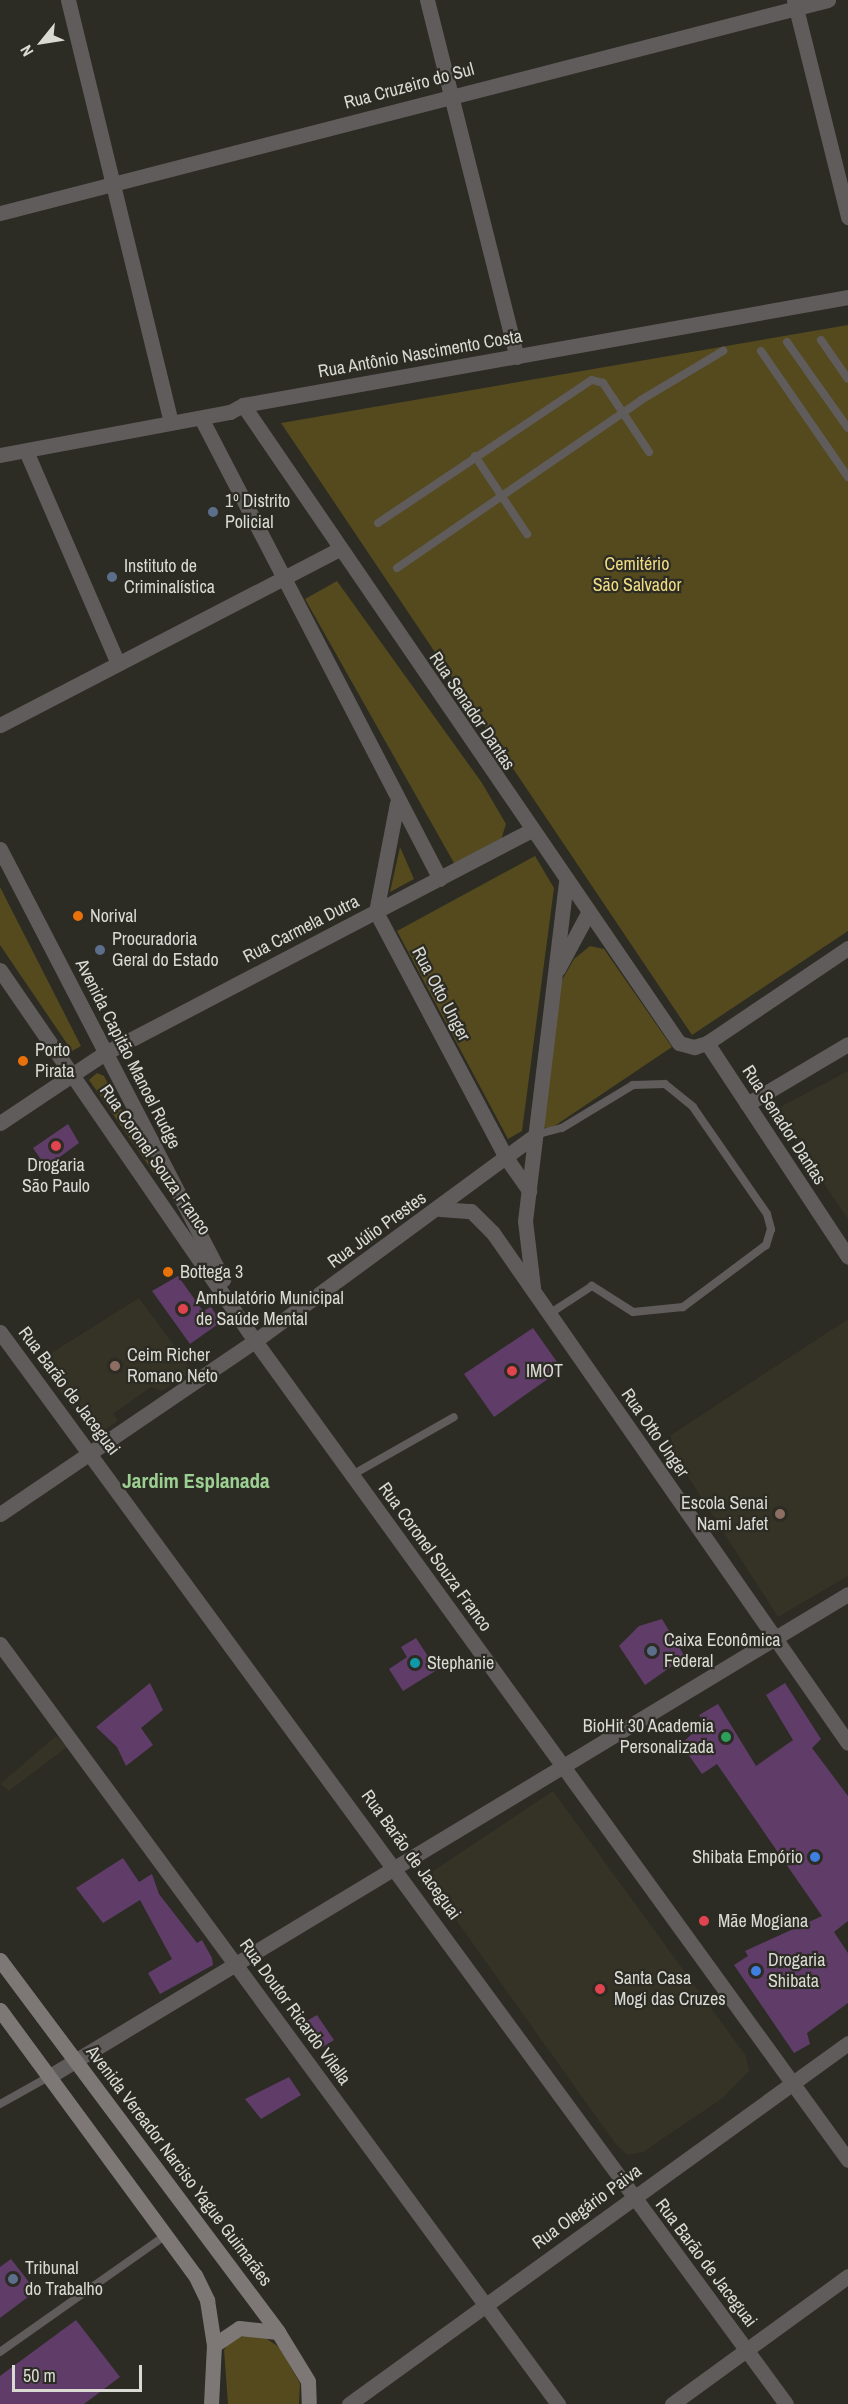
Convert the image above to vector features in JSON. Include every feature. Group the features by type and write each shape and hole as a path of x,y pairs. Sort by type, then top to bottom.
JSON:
{"main road":[{"name":"Avenida Vereador Narciso Yague Guimarães","path":"0,1960 278,2332 308,2380 309,2404"},
{"path":"0,2010 167,2234 207,2300 214,2345 211,2404"},
{"path":"214,2345 239,2328 278,2332"}],"street":[{"path":"68,0 116,185 170,420"},
{"path":"427,0 518,357"},
{"name":"Rua Cruzeiro do Sul","path":"0,213 116,185 795,4 828,0"},
{"path":"795,4 848,217"},
{"name":"Rua Antônio Nascimento Costa","path":"0,455 170,420 201,417 243,405 848,297"},
{"name":"Rua Senador Dantas","path":"243,405 530,831 673,1036 685,1047 707,1043 848,1257"},
{"path":"201,417 397,803 440,879"},
{"path":"26,451 117,661"},
{"path":"0,725 117,661 339,549"},
{"path":"375,912 397,803"},
{"name":"Rua Carmela Dutra","path":"0,1123 71,1073 105,1053 530,831"},
{"name":"Avenida Capitão Manoel Rudge","path":"0,849 255,1341"},
{"name":"Rua Otto Unger","path":"534,1293 525,1245 529,1191 552,980 566,882"},
{"name":"Rua Otto Unger","path":"375,912 507,1159 529,1191"},
{"path":"552,980 588,913"},
{"path":"707,1043 848,948"},
{"name":"Rua Coronel Souza Franco","path":"0,970 255,1341 848,2160"},
{"path":"747,1104 848,1044"},
{"name":"Rua Júlio Prestes","path":"0,1514 90,1449 255,1341 440,1209 536,1135"},
{"name":"Rua Otto Unger","path":"440,1209 471,1211 480,1217 848,1743"},
{"name":"Rua Barão de Jaceguai","path":"0,1332 90,1449 396,1866 633,2198 786,2404"},
{"path":"50,2076 848,1594"},
{"name":"Rua Doutor Ricardo Vilella","path":"0,1644 558,2404"},
{"name":"Rua Olegário Paiva","path":"349,2404 848,2043"},
{"path":"672,2404 848,2276"}],"lane":[{"path":"821,340 848,380"},
{"path":"787,342 848,428"},
{"path":"397,568 624,412 723,351"},
{"path":"761,351 848,477"},
{"path":"378,523 475,456 592,380 603,383 649,452"},
{"path":"475,456 527,534"},
{"path":"536,1135 562,1128 633,1085 673,1088 693,1107 767,1214 771,1229 766,1245 683,1306 633,1312 592,1286 549,1314"},
{"path":"352,1475 454,1417"},
{"path":"0,2103 50,2076"},
{"path":"0,2352 167,2234"}],"shaded area":[{"path":"848,1071 848,1219 774,1110"},
{"name":"Ceim Richer Romano Neto","path":"139,1298 193,1371 162,1391 151,1387 113,1414 118,1421 95,1436 37,1362"},
{"name":"Escola Senai Nami Jafet","path":"848,1319 848,1576 778,1617 672,1452 671,1435"},
{"path":"56,1736 67,1747 9,1791 0,1784"},
{"name":"Santa Casa Mogi das Cruzes","path":"553,1791 746,2056 749,2071 723,2098 643,2152 627,2155 614,2142 432,1886 433,1871"}],"green space":[{"name":"Cemitério São Salvador","path":"848,325 848,931 692,1035 281,423"},
{"path":"337,581 482,783 506,824 501,840 454,863 305,599"},
{"path":"400,847 414,879 390,892"},
{"path":"535,856 554,888 522,1131 508,1139 397,931"},
{"path":"0,887 81,1046 72,1051 0,945"},
{"path":"590,946 604,949 672,1047 550,1129 543,1127 558,987 574,959"},
{"path":"97,1073 104,1076 156,1176 89,1080"},
{"path":"247,2335 264,2337 279,2347 300,2383 299,2404 228,2404 224,2350 230,2340"}],"building":[{"name":"Drogaria São Paulo","path":"68,1124 79,1143 46,1167 33,1148"},
{"name":"Ambulatório Municipal de Saúde Mental","path":"178,1276 203,1311 211,1307 221,1322 190,1344 152,1291"},
{"name":"IMOT","path":"533,1328 562,1369 494,1417 464,1374"},
{"name":"Caixa Econômica Federal","path":"662,1619 685,1657 645,1685 619,1646 639,1626"},
{"name":"Stephanie","path":"416,1638 437,1670 403,1691 389,1669 407,1657 401,1647"},
{"path":"150,1683 163,1710 141,1728 153,1745 126,1766 117,1747 96,1727"},
{"path":"785,1683 821,1739 812,1748 848,1796 848,1921 834,1932 848,1953 848,2003 807,2033 810,2044 794,2053 734,1965 748,1956 745,1951 822,1916 717,1764 702,1774 681,1744 704,1723 699,1715 718,1704 756,1766 793,1740 766,1695"},
{"path":"123,1858 139,1882 152,1874 159,1894 197,1943 202,1940 212,1958 213,1965 160,1994 148,1973 172,1959 140,1900 103,1923 76,1888"},
{"path":"317,2015 334,2040 320,2049 303,2023"},
{"path":"289,2077 301,2095 261,2119 245,2099"},
{"name":"Tribunal do Trabalho","path":"11,2259 36,2291 0,2318 0,2267"},
{"path":"76,2320 120,2377 84,2404 0,2404 0,2376"}],"place":[{"name":"1º Distrito Policial","path":"213,512"},
{"name":"Instituto de Criminalística","path":"112,577"},
{"name":"Norival","path":"78,916"},
{"name":"Procuradoria Geral do Estado","path":"100,950"},
{"name":"Porto Pirata","path":"23,1061"},
{"name":"Drogaria São Paulo","path":"56,1146"},
{"name":"Bottega 3","path":"168,1272"},
{"name":"Ambulatório Municipal de Saúde Mental","path":"183,1309"},
{"name":"Ceim Richer Romano Neto","path":"115,1366"},
{"name":"IMOT","path":"512,1371"},
{"name":"Escola Senai Nami Jafet","path":"780,1514"},
{"name":"Caixa Econômica Federal","path":"652,1651"},
{"name":"Stephanie","path":"415,1663"},
{"name":"BioHit 30 Academia Personalizada","path":"726,1737"},
{"name":"Shibata Empório","path":"815,1857"},
{"name":"Mãe Mogiana","path":"704,1921"},
{"name":"Drogaria Shibata","path":"756,1971"},
{"name":"Santa Casa Mogi das Cruzes","path":"600,1989"},
{"name":"Tribunal do Trabalho","path":"13,2279"}],"district":[{"name":"Jardim Esplanada","path":"196,1481"}]}
